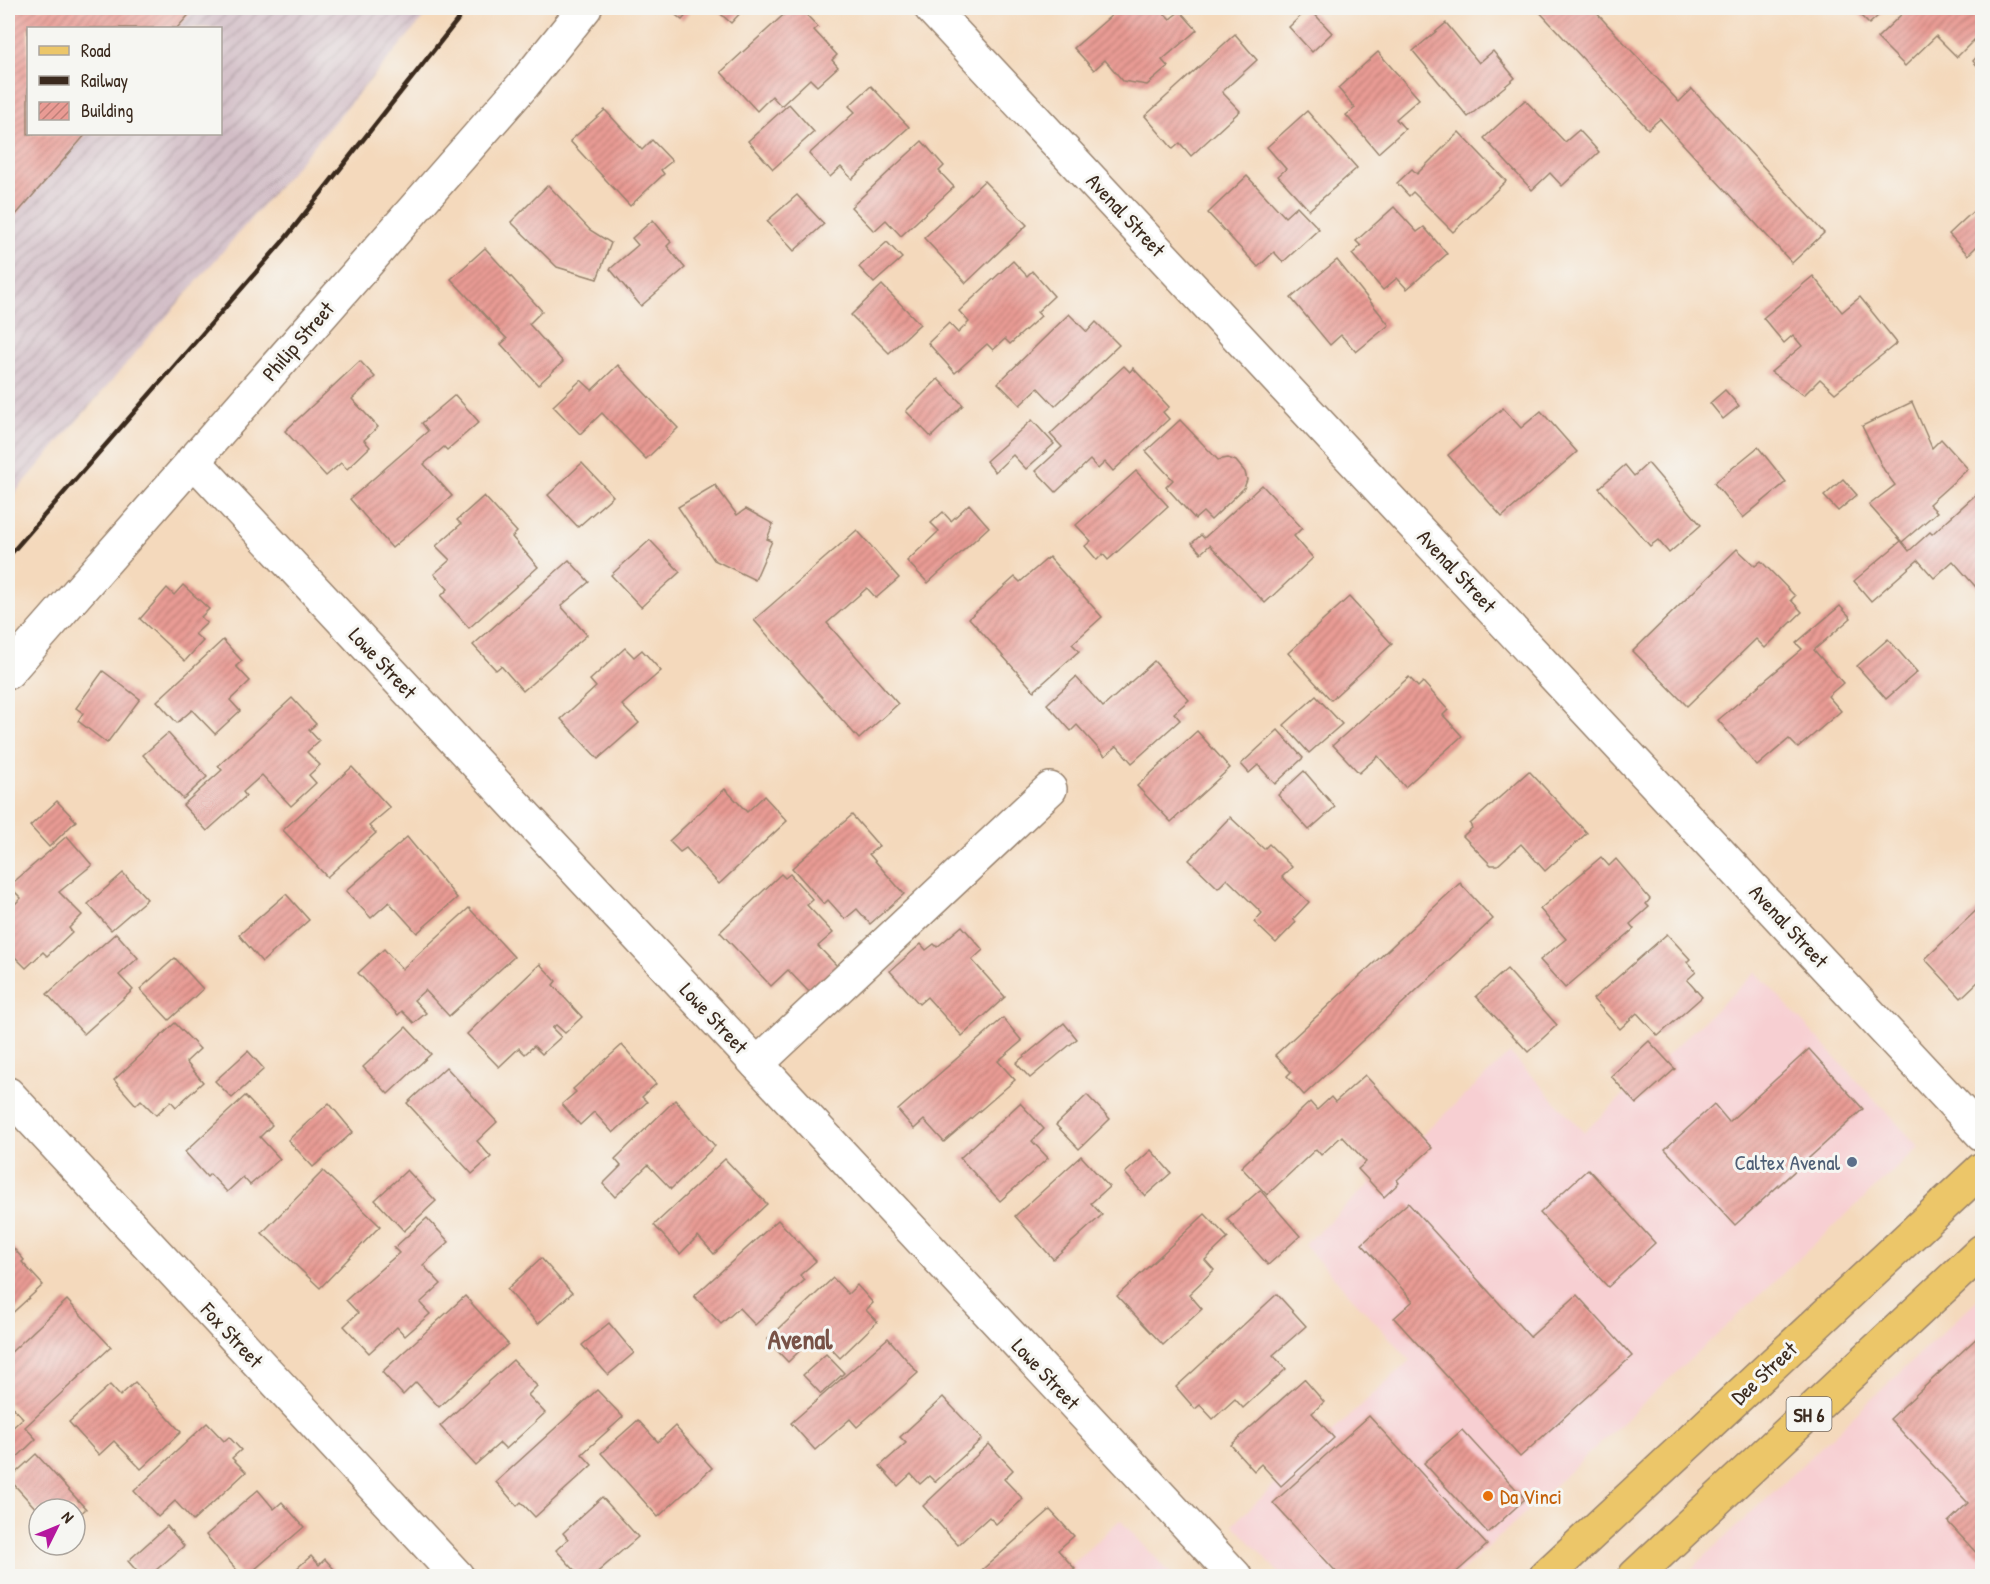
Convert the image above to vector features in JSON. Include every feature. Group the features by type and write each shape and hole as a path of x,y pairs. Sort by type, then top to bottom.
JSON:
{"main road":[{"name":"Dee Street","path":"1546,1576 1983,1169"},
{"name":"SH 6","path":"1635,1576 1983,1251"}],"street":[{"name":"Philip Street","path":"8,672 524,84 585,8"},
{"name":"Avenal Street","path":"931,8 1983,1134"},
{"name":"Lowe Street","path":"193,460 1235,1576"},
{"path":"757,1064 1050,789"},
{"name":"Fox Street","path":"8,1094 457,1576"}],"shaded area":[{"path":"8,8 432,8 8,501"},
{"path":"1756,972 1919,1147 1457,1576 1282,1576 1233,1524 1410,1360 1304,1245 1510,1053 1584,1132"},
{"path":"1982,1295 1982,1576 1684,1576"},
{"path":"1120,1520 1173,1576 1059,1576"}],"building":[{"path":"8,8 195,8 178,27 27,27 27,135 85,135 8,224"},
{"path":"667,8 693,8 682,20"},
{"path":"714,8 745,8 731,23"},
{"path":"791,8 800,8 818,27 814,30 837,55 832,60 838,67 817,86 810,79 781,106 772,96 757,111 721,72"},
{"path":"1120,8 1169,8 1163,12 1170,19 1180,11 1197,30 1162,60 1168,67 1147,85 1123,81 1105,60 1094,70 1074,48"},
{"path":"1309,8 1332,33 1312,52 1289,27"},
{"path":"1536,8 1592,8 1679,102 1692,89 1824,233 1792,263 1660,119 1648,129"},
{"path":"1853,8 1887,8 1869,24"},
{"path":"1908,8 1982,8 1982,32 1957,57 1936,36 1905,66 1877,38"},
{"path":"1446,23 1479,63 1493,51 1515,78 1468,117 1413,51"},
{"path":"1235,34 1257,60 1222,92 1240,111 1191,156 1180,143 1173,149 1145,116"},
{"path":"1982,51 1982,71 1973,61"},
{"path":"1378,52 1419,99 1396,119 1405,129 1378,153 1346,115 1355,108 1338,88"},
{"path":"871,86 909,127 852,179 841,167 830,177 809,154 855,112 849,106"},
{"path":"1525,100 1565,142 1579,130 1599,152 1562,186 1550,173 1532,190 1484,138"},
{"path":"789,104 814,132 773,169 748,141"},
{"path":"605,110 642,150 652,140 672,161 661,170 664,174 630,206 570,141"},
{"path":"1307,111 1357,168 1309,210 1278,176 1286,169 1267,147"},
{"path":"1459,132 1506,181 1453,232 1413,192 1409,196 1397,183 1412,169 1417,174"},
{"path":"922,141 944,166 939,171 954,187 901,236 886,220 874,231 851,207"},
{"path":"1247,176 1285,217 1297,206 1319,229 1283,262 1274,252 1258,267 1208,213"},
{"path":"984,181 1027,225 966,283 924,238"},
{"path":"548,185 590,230 611,243 597,279 557,267 511,222"},
{"path":"797,195 824,224 794,251 767,221"},
{"path":"1982,203 1982,250 1978,245 1968,255 1949,234"},
{"path":"1394,207 1417,232 1424,227 1447,254 1407,289 1397,278 1383,290 1352,254 1361,246 1356,241"},
{"path":"653,220 671,242 667,246 685,268 641,306 610,269 638,245 632,238"},
{"path":"887,242 902,258 874,283 859,267"},
{"path":"485,248 542,311 529,324 563,362 538,385 501,344 507,339 451,279"},
{"path":"1337,260 1389,325 1356,352 1341,335 1330,345 1291,298"},
{"path":"1013,261 1027,276 1032,271 1054,296 1037,312 1041,316 1010,344 1005,339 993,350 987,344 955,373 928,343 949,323 958,333 969,322 959,311"},
{"path":"1813,276 1842,312 1860,297 1897,343 1835,393 1820,379 1804,395 1771,372 1802,346 1793,335 1784,343 1763,318"},
{"path":"882,285 920,324 889,353 851,315"},
{"path":"1069,314 1087,332 1096,322 1119,345 1055,406 1038,388 1020,405 998,383"},
{"path":"360,361 375,377 352,399 378,427 364,440 370,447 347,469 341,463 326,476 285,431"},
{"path":"618,365 678,428 646,459 602,413 580,434 553,406 581,380 592,390"},
{"path":"1124,366 1130,372 1133,368 1169,407 1163,412 1169,419 1113,471 1105,462 1098,469 1090,460 1056,492 1036,471 1062,447 1050,434"},
{"path":"938,379 963,405 931,437 906,411"},
{"path":"1725,390 1739,406 1723,419 1710,403"},
{"path":"455,395 479,422 447,450 444,447 424,464 452,496 392,548 350,499 428,431 422,423"},
{"path":"1912,402 1932,448 1941,439 1968,469 1929,504 1937,512 1902,542 1909,551 1930,532 1932,534 1982,489 1982,594 1953,561 1934,578 1918,560 1871,601 1854,581 1901,541 1869,505 1895,485 1884,470 1862,426"},
{"path":"1503,408 1521,428 1541,411 1577,452 1502,517 1448,455"},
{"path":"1032,420 1054,444 1026,469 1013,455 995,472 986,461"},
{"path":"1180,420 1218,460 1228,458 1236,461 1245,472 1247,480 1244,488 1211,520 1203,512 1195,519 1166,487 1173,480 1146,451"},
{"path":"1758,447 1786,482 1743,518 1714,483"},
{"path":"582,463 613,496 578,527 548,495"},
{"path":"1648,463 1701,525 1669,553 1658,540 1650,546 1599,488 1625,465 1634,476"},
{"path":"1136,471 1168,506 1108,560 1103,554 1097,560 1085,546 1091,541 1076,525"},
{"path":"1843,479 1857,495 1838,511 1824,496"},
{"path":"715,485 737,515 746,509 773,524 767,539 772,541 755,580 714,560 678,507"},
{"path":"1262,485 1302,528 1294,536 1313,558 1265,603 1210,545 1201,553 1192,543 1201,535 1204,538"},
{"path":"484,496 517,532 512,537 538,567 469,628 441,596 448,589 434,574 450,560 436,546 461,524 457,520"},
{"path":"969,504 989,527 928,583 907,561 939,531 931,523 943,512 951,521"},
{"path":"857,530 899,578 876,598 867,588 827,623 898,704 859,739 754,620"},
{"path":"650,540 680,572 641,607 611,575"},
{"path":"1737,549 1755,566 1761,561 1795,596 1791,600 1802,612 1765,648 1756,639 1687,706 1633,651"},
{"path":"1049,557 1102,617 1072,644 1079,651 1034,691 969,618 1015,577 1020,582"},
{"path":"569,560 589,582 561,606 587,635 523,691 501,666 496,670 473,645"},
{"path":"183,585 209,609 201,617 207,623 195,634 203,641 185,661 140,619 167,588 174,595"},
{"path":"1349,597 1392,644 1331,700 1288,653"},
{"path":"1840,606 1851,618 1814,650 1843,683 1828,696 1841,711 1798,748 1789,739 1757,766 1718,720 1802,649 1796,643"},
{"path":"1888,639 1917,672 1886,699 1857,666"},
{"path":"223,640 242,661 236,666 250,681 230,700 240,711 215,734 192,710 177,723 157,701"},
{"path":"625,648 634,657 642,650 661,671 622,705 639,723 598,759 561,719 596,687 590,680"},
{"path":"1154,661 1189,700 1174,713 1180,720 1132,763 1117,746 1105,756 1077,725 1071,731 1047,704 1076,677 1103,707"},
{"path":"103,671 140,699 107,743 78,721 83,713 76,708"},
{"path":"1409,677 1418,687 1423,682 1448,710 1443,715 1462,736 1405,787 1378,756 1359,773 1333,745"},
{"path":"1316,696 1342,724 1309,753 1284,725"},
{"path":"292,698 316,724 309,730 319,741 307,752 320,765 309,775 316,783 291,806 262,775 243,792 246,796 207,831 183,805 222,770 218,766"},
{"path":"1278,730 1303,758 1275,784 1258,765 1249,773 1241,764"},
{"path":"1197,731 1230,768 1171,822 1137,786"},
{"path":"168,733 207,777 183,799 143,755"},
{"path":"352,767 390,808 369,826 376,833 327,877 283,830"},
{"path":"1304,771 1335,807 1309,830 1278,795"},
{"path":"1529,771 1587,833 1545,871 1521,844 1498,865 1491,865 1463,836 1472,828 1470,824"},
{"path":"725,789 747,812 764,796 787,821 719,884 686,848 680,852 669,841"},
{"path":"57,801 76,821 49,847 30,826"},
{"path":"852,815 879,846 869,854 904,894 870,924 857,909 845,919 828,900 824,904 792,868"},
{"path":"1230,817 1264,849 1269,844 1292,867 1282,877 1309,902 1293,919 1296,922 1276,943 1254,922 1262,913 1227,879 1218,888 1189,860"},
{"path":"67,836 92,865 59,892 82,915 69,928 72,932 47,956 43,952 26,968 8,950 8,911 21,898 9,886"},
{"path":"407,837 457,898 417,933 389,902 371,918 346,891"},
{"path":"1601,857 1609,866 1616,859 1650,899 1646,904 1649,907 1630,924 1634,929 1565,988 1540,960 1566,939 1540,909"},
{"path":"123,873 147,899 111,930 88,904"},
{"path":"781,874 785,878 790,874 813,900 807,905 833,933 818,946 838,967 810,993 788,970 771,986 720,932"},
{"path":"1460,883 1493,919 1304,1095 1287,1076 1291,1072 1275,1055"},
{"path":"286,894 309,920 262,962 239,935"},
{"path":"1982,905 1982,978 1961,998 1925,959"},
{"path":"469,908 514,957 449,1016 425,990 414,1000 426,1013 414,1023 402,1011 398,1015 358,973 384,949 402,969"},
{"path":"962,926 983,950 972,960 1005,997 962,1036 927,997 919,1004 890,971 921,944 926,950 934,944 937,947"},
{"path":"116,933 138,958 119,975 133,990 84,1034 47,994"},
{"path":"1667,934 1690,959 1687,962 1696,972 1687,980 1702,997 1658,1036 1637,1013 1620,1029 1593,999"},
{"path":"175,958 203,989 169,1020 140,989"},
{"path":"540,964 556,981 553,985 582,1017 565,1033 556,1025 552,1028 561,1037 542,1054 534,1046 525,1054 519,1048 499,1067 467,1034"},
{"path":"1507,969 1557,1025 1528,1052 1476,996"},
{"path":"1003,1018 1022,1041 998,1061 1015,1080 944,1142 924,1120 914,1129 898,1110"},
{"path":"175,1023 200,1049 186,1062 203,1082 176,1107 171,1101 156,1115 141,1100 136,1105 114,1080"},
{"path":"1064,1023 1077,1039 1030,1078 1016,1063"},
{"path":"406,1027 431,1054 388,1094 363,1067"},
{"path":"1649,1041 1675,1069 1636,1104 1611,1076"},
{"path":"622,1045 656,1084 642,1097 647,1102 613,1133 594,1112 580,1125 562,1104 576,1092 573,1089"},
{"path":"1809,1049 1863,1109 1735,1225 1665,1149 1714,1104 1729,1122"},
{"path":"248,1051 264,1069 232,1098 215,1081"},
{"path":"446,1067 497,1122 477,1141 491,1157 472,1174 407,1103"},
{"path":"1365,1075 1432,1148 1397,1180 1399,1183 1384,1197 1358,1169 1366,1162 1342,1136 1321,1155 1316,1149 1267,1195 1241,1167 1310,1102 1317,1110 1331,1097 1335,1102"},
{"path":"1087,1095 1110,1119 1079,1149 1056,1125"},
{"path":"245,1096 272,1125 260,1137 280,1159 250,1185 243,1177 227,1192 210,1174 207,1177 185,1152"},
{"path":"675,1100 715,1146 671,1189 648,1165 615,1197 603,1184 621,1166 615,1159"},
{"path":"329,1103 353,1132 313,1167 288,1140"},
{"path":"1020,1103 1044,1129 1032,1141 1048,1158 1000,1201 960,1158"},
{"path":"1151,1150 1171,1173 1145,1196 1125,1173"},
{"path":"1081,1156 1109,1187 1091,1203 1102,1215 1053,1259 1015,1216"},
{"path":"725,1159 767,1204 714,1254 698,1236 680,1254 654,1225"},
{"path":"1588,1169 1655,1243 1608,1287 1540,1213"},
{"path":"407,1170 436,1201 404,1231 375,1200"},
{"path":"323,1171 380,1226 320,1288 262,1233"},
{"path":"1260,1190 1300,1236 1268,1265 1227,1219"},
{"path":"1408,1203 1530,1337 1577,1295 1632,1356 1520,1457 1394,1318 1413,1301 1362,1244"},
{"path":"1205,1214 1228,1238 1205,1260 1214,1270 1189,1294 1202,1309 1163,1345 1117,1296"},
{"path":"427,1218 449,1242 423,1265 441,1284 420,1303 430,1314 405,1336 397,1327 369,1353 344,1326 358,1313 346,1300 399,1253 394,1248"},
{"path":"778,1220 816,1261 800,1275 805,1280 755,1325 739,1308 721,1324 694,1296"},
{"path":"8,1242 43,1285 8,1317"},
{"path":"541,1258 572,1293 538,1324 507,1289"},
{"path":"833,1278 848,1294 857,1285 873,1303 866,1310 877,1322 840,1358 817,1334 788,1362 767,1340"},
{"path":"1277,1294 1306,1326 1273,1355 1286,1369 1243,1408 1235,1399 1213,1419 1200,1405 1195,1409 1176,1387"},
{"path":"465,1296 508,1344 439,1407 416,1382 403,1395 382,1372"},
{"path":"67,1300 111,1347 25,1427 36,1439 8,1466 8,1432 23,1418 8,1402 8,1355"},
{"path":"609,1323 634,1353 608,1375 582,1345"},
{"path":"1982,1333 1982,1555 1980,1557 1948,1522 1968,1503 1890,1419"},
{"path":"888,1338 918,1373 857,1427 850,1419 815,1450 791,1423"},
{"path":"826,1354 844,1373 821,1394 803,1375"},
{"path":"513,1360 537,1386 528,1395 545,1413 506,1449 500,1443 475,1465 440,1426"},
{"path":"1304,1379 1324,1402 1312,1413 1334,1438 1281,1486 1261,1464 1254,1471 1231,1445"},
{"path":"135,1382 181,1432 141,1469 114,1441 99,1455 69,1422 110,1385 120,1396"},
{"path":"597,1390 623,1417 582,1454 592,1465 535,1517 521,1502 517,1506 496,1482"},
{"path":"943,1397 982,1439 935,1482 929,1476 920,1484 911,1474 898,1486 880,1466 906,1443 900,1437"},
{"path":"1369,1416 1487,1545 1452,1576 1340,1576 1273,1503"},
{"path":"638,1420 658,1442 675,1426 712,1468 658,1517 601,1453"},
{"path":"207,1423 224,1441 229,1437 241,1450 232,1458 246,1472 193,1521 175,1501 158,1517 134,1491"},
{"path":"1462,1430 1525,1499 1488,1533 1424,1463"},
{"path":"989,1444 1013,1470 1004,1479 1023,1499 996,1524 989,1517 958,1545 923,1506"},
{"path":"36,1454 75,1497 27,1499 9,1479"},
{"path":"258,1490 274,1509 282,1502 304,1527 247,1576 242,1576 206,1535"},
{"path":"602,1497 638,1537 593,1576 580,1576 556,1550 568,1539 563,1533"},
{"path":"1050,1510 1074,1536 1058,1550 1075,1569 1067,1576 975,1576"},
{"path":"167,1526 184,1546 149,1576 141,1576 128,1561"},
{"path":"311,1556 319,1565 325,1559 340,1576 288,1576"}],"railway":[{"path":"8,557 284,240 467,8"}],"place":[{"name":"Caltex Avenal","path":"1852,1162"},
{"name":"Da Vinci","path":"1488,1496"}],"district":[{"name":"Avenal","path":"800,1339"}]}
